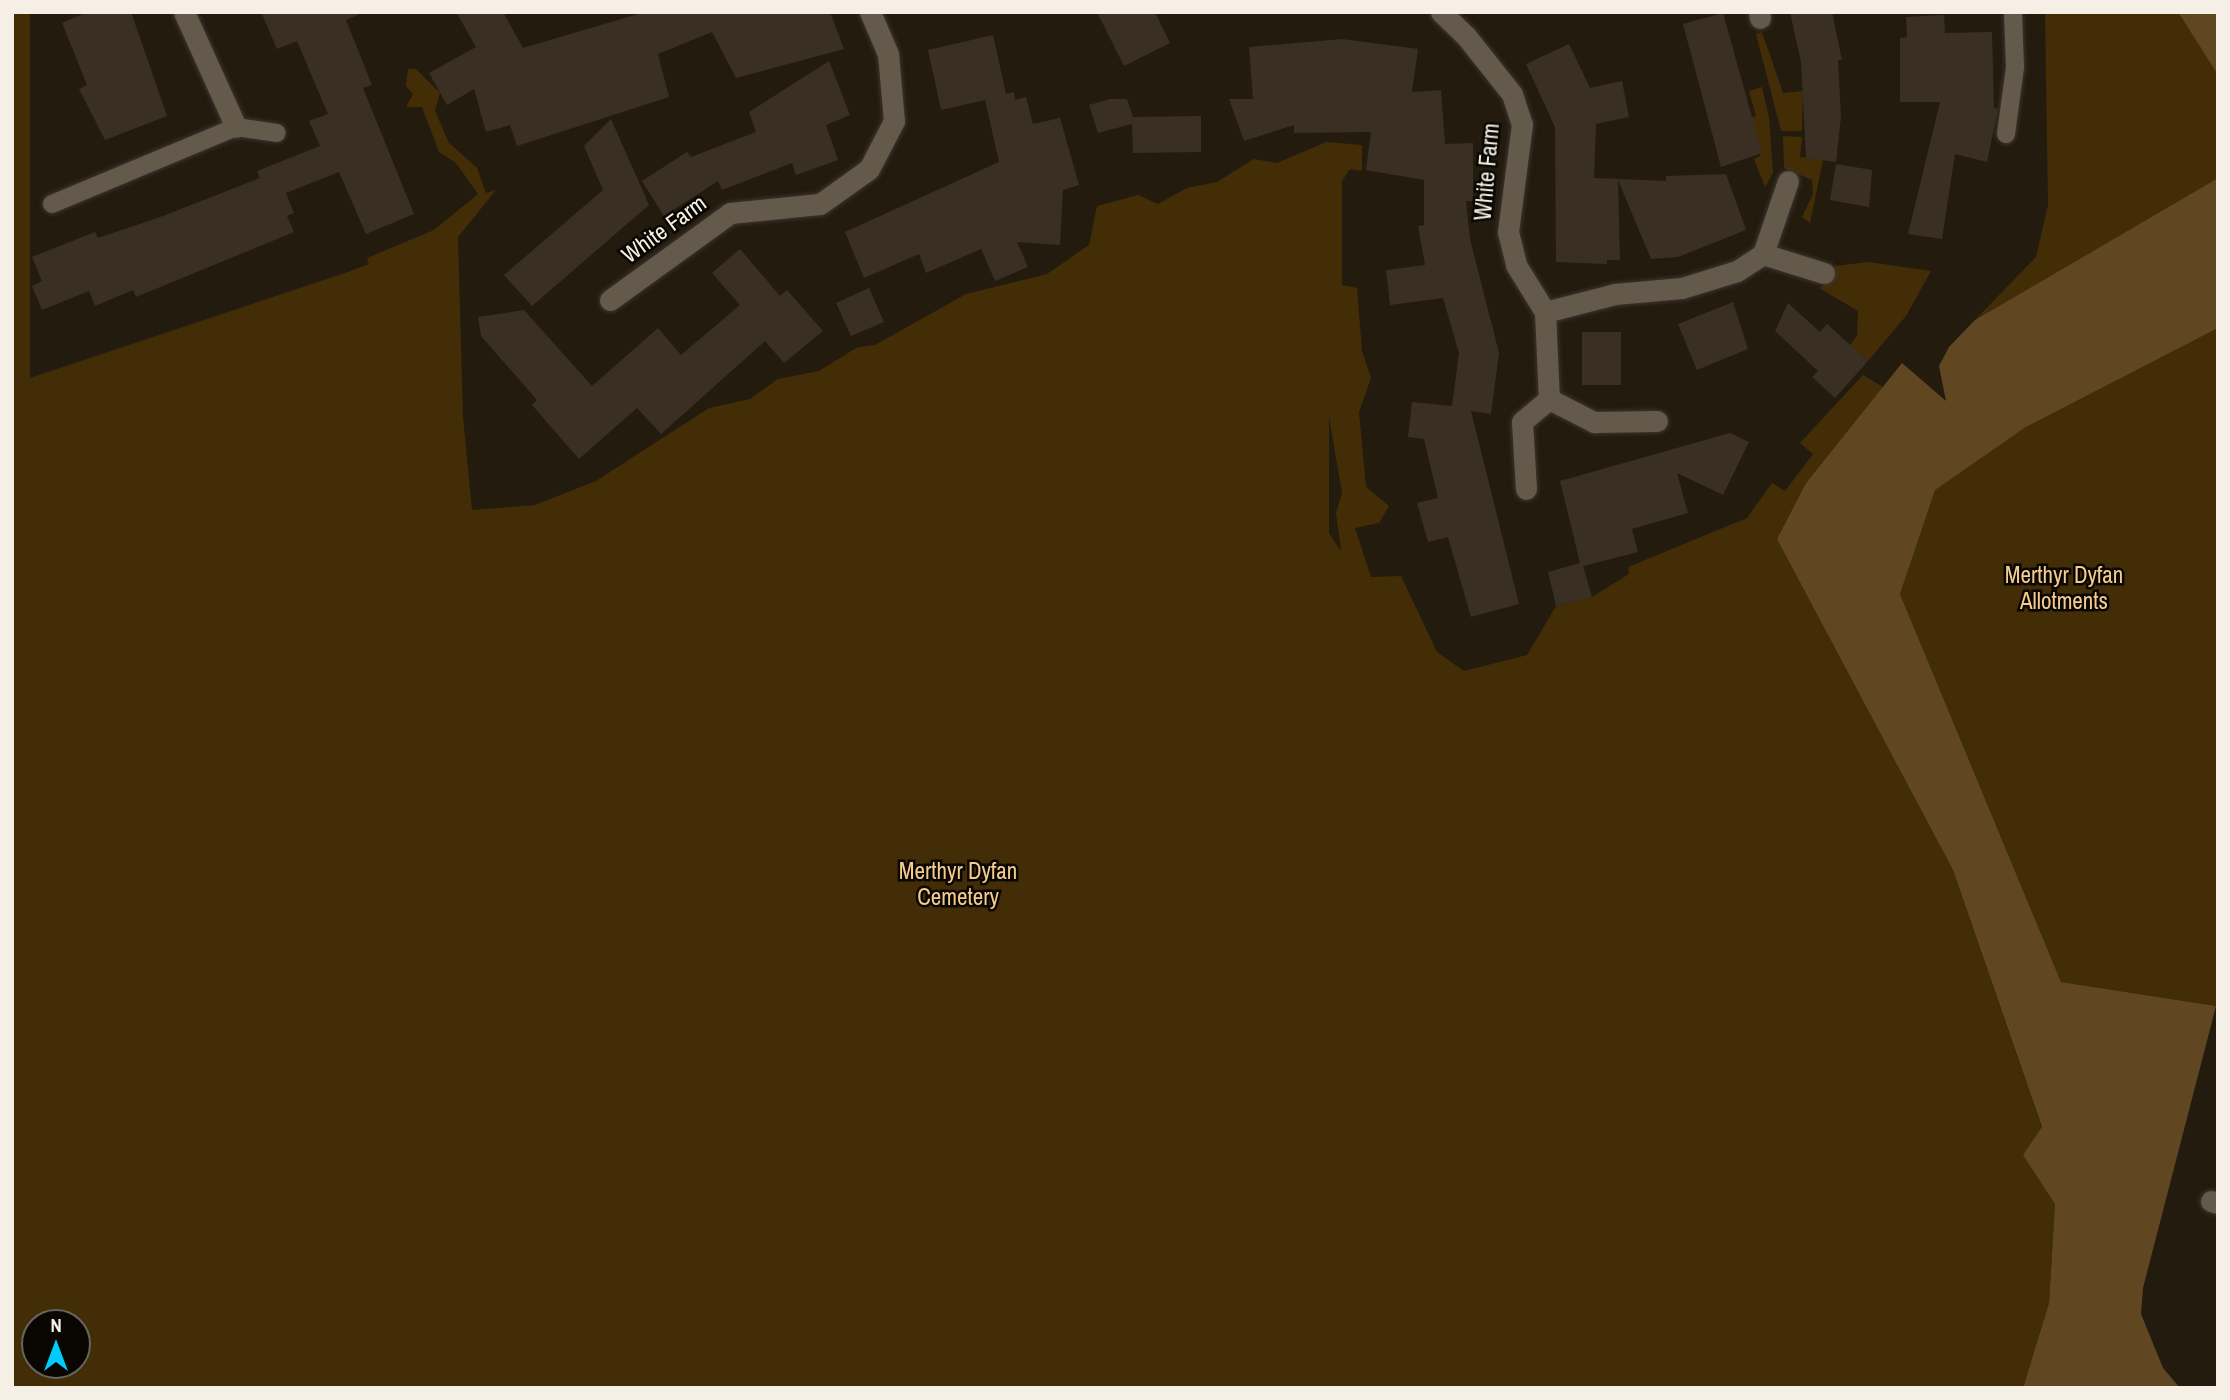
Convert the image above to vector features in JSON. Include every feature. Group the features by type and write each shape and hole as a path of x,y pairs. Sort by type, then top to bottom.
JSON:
{"street":[{"path":"184,12 236,127"},
{"name":"White Farm","path":"610,300 730,213 820,204 869,169 894,121 888,54 870,12"},
{"name":"White Farm","path":"1441,12 1466,36 1512,94 1522,124 1508,232 1517,265 1545,312 1549,399"},
{"path":"1545,312 1615,294 1682,288 1737,271 1763,254 1788,181"},
{"path":"1763,254 1824,272"},
{"path":"1526,489 1522,422 1549,399 1594,422 1657,421"}],"lane":[{"path":"2006,134 2015,68 2013,12"},
{"path":"52,204 236,127 277,133"}],"green space":[{"name":"Merthyr Dyfan Cemetery","path":"12,12 30,12 30,378 342,274 369,264 367,258 434,230 478,194 456,163 439,152 422,107 406,107 413,94 406,86 408,69 416,69 440,93 435,111 449,143 477,168 486,193 496,190 458,237 463,417 472,510 535,505 596,481 709,408 750,399 778,379 819,371 858,347 875,345 966,294 1047,274 1089,245 1097,206 1138,195 1158,204 1187,188 1217,182 1254,159 1277,163 1326,142 1362,145 1362,171 1350,169 1342,181 1342,285 1357,288 1362,351 1371,378 1359,412 1366,487 1389,506 1379,523 1355,528 1371,577 1401,576 1437,652 1464,671 1527,655 1556,606 1592,597 1629,574 1628,567 1747,518 1772,483 1785,491 1813,454 1800,443 1863,375 1883,387 1806,483 1777,539 1953,870 2042,1128 2024,1155 2055,1204 2049,1303 2023,1388 12,1388","holes":["1329,417 1342,493 1336,513 1341,551 1329,533"]},
{"path":"2045,12 2178,12 2218,75 2218,178 1975,320 2036,257 2048,205"},
{"path":"1762,32 1783,93 1803,91 1802,131 1781,131 1756,34"},
{"path":"1762,87 1769,117 1773,173 1765,187 1754,159 1760,156 1748,118 1756,116 1749,91"},
{"path":"1783,136 1802,137 1800,157 1823,160 1810,223 1802,217 1813,194 1812,180 1784,168"},
{"path":"1868,262 1931,271 1906,316 1868,361 1850,345 1857,336 1858,311 1819,288 1831,281 1835,266"},
{"name":"Merthyr Dyfan Allotments","path":"2218,328 2216,1006 2061,982 1900,594 1934,490 2026,427"}],"shaded area":[{"path":"2178,12 2218,12 2218,75"},
{"path":"2218,178 2218,328 2026,427 1935,490 1900,594 2061,982 2216,1006 2143,1288 2141,1314 2163,1368 2180,1388 2023,1388 2049,1303 2055,1204 2023,1155 2042,1127 1953,870 1777,539 1806,483 1902,363 1946,401 1939,366 1949,347 1975,320"}],"building":[{"path":"87,12 131,12 167,116 105,140 79,89 87,85 62,23"},
{"path":"261,12 364,12 346,20 372,85 363,88 414,214 366,234 339,172 286,193 294,213 287,216 294,232 136,297 133,290 95,306 89,291 42,310 32,286 42,281 32,257 95,232 98,238 163,216 260,178 257,171 320,146 309,121 328,114 297,41 277,49"},
{"path":"456,12 503,12 523,48 645,12 830,12 844,49 736,78 712,32 658,54 669,97 517,146 510,125 486,132 474,89 447,105 429,73 476,47"},
{"path":"1097,12 1155,12 1170,43 1124,66"},
{"path":"1790,12 1832,12 1842,60 1838,60 1841,117 1836,162 1806,158 1801,62"},
{"path":"1723,13 1762,153 1721,167 1683,24"},
{"path":"1944,15 1945,33 1992,32 1994,108 1998,109 1987,162 1955,154 1942,239 1908,234 1940,102 1900,102 1900,38 1907,37 1906,17"},
{"path":"993,35 1006,94 1014,92 1015,100 1026,97 1033,124 1060,118 1079,185 1063,190 1060,245 1017,242 1028,267 995,281 981,249 926,273 919,254 864,278 845,232 999,162 985,100 941,110 928,50"},
{"path":"1342,39 1418,49 1412,92 1441,90 1445,144 1473,143 1473,201 1466,201 1470,239 1499,353 1491,414 1471,411 1519,604 1471,617 1448,537 1428,542 1417,503 1438,498 1424,439 1408,437 1412,402 1452,406 1459,353 1443,298 1390,305 1386,270 1425,265 1418,226 1424,225 1424,180 1366,170 1371,132 1294,133 1294,125 1244,141 1229,99 1253,99 1249,47"},
{"path":"1569,44 1590,88 1622,81 1629,117 1596,124 1594,178 1666,181 1666,176 1726,174 1746,230 1678,257 1651,259 1618,180 1620,260 1607,260 1607,264 1556,262 1555,127 1526,64"},
{"path":"829,61 850,115 826,125 838,160 796,175 792,163 722,190 718,181 664,216 642,181 687,152 691,157 756,132 749,112"},
{"path":"1110,99 1127,99 1133,117 1201,116 1201,152 1133,153 1132,124 1098,133 1089,105"},
{"path":"611,119 649,205 532,306 504,275 603,190 584,146"},
{"path":"1836,164 1872,170 1869,207 1830,200"},
{"path":"740,249 780,296 787,290 823,331 784,363 765,341 661,434 637,408 579,459 532,405 537,400 481,336 478,317 524,310 592,386 658,328 681,355 740,305 712,273"},
{"path":"869,288 884,322 851,336 836,303"},
{"path":"1733,302 1748,349 1697,370 1678,324"},
{"path":"1788,303 1820,332 1827,324 1868,361 1835,398 1812,377 1818,371 1775,331"},
{"path":"1582,332 1621,332 1621,385 1582,385"},
{"path":"1730,433 1749,442 1723,495 1677,473 1688,513 1632,529 1638,552 1583,566 1592,597 1556,606 1548,572 1580,563 1560,481"}]}
